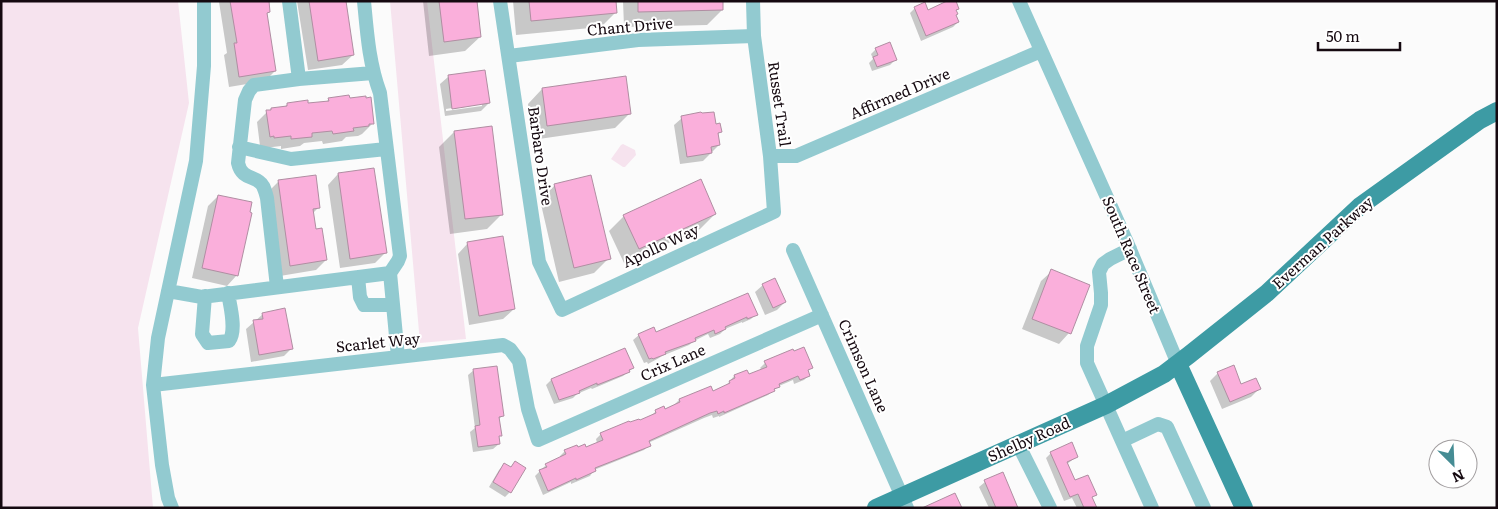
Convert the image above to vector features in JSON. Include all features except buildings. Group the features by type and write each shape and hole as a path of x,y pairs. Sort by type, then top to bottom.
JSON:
{"main road":[{"name":"Everman Parkway","path":"1178,364 1267,293 1360,206 1480,120 1497,111"},
{"name":"Shelby Road","path":"876,508 904,502 1018,444 1106,405 1164,374 1178,364"},
{"name":"South Race Street","path":"1178,364 1244,508"}],"street":[{"path":"172,508 168,498 162,465 153,385 158,338 196,161 204,66 204,1"},
{"path":"289,1 299,79"},
{"path":"364,1 370,57 380,93 400,256 390,273 398,357"},
{"name":"Barbaro Drive","path":"500,1 539,262 562,310"},
{"name":"Russet Trail","path":"753,1 754,36 770,156 774,212"},
{"name":"South Race Street","path":"1019,1 1130,249 1178,364"},
{"name":"Chant Drive","path":"509,56 638,40 754,36"},
{"name":"Affirmed Drive","path":"770,156 796,156 1041,51"},
{"path":"276,287 267,198 264,187 260,182 246,176 239,170 238,164 245,100 249,91 254,85 373,73"},
{"path":"240,147 291,159 386,149"},
{"name":"Apollo Way","path":"562,310 774,212"},
{"path":"1130,249 1103,264 1099,272 1100,305 1088,346 1087,363 1152,508"},
{"name":"Crimson Lane","path":"793,250 904,502"},
{"path":"168,291 205,296 390,273"},
{"path":"358,277 360,298 364,305 392,305"},
{"path":"205,296 202,334 208,343 229,341 233,330 228,293"},
{"name":"Crix Lane","path":"538,440 822,315"},
{"name":"Scarlet Way","path":"153,385 503,345 510,349 519,361 528,408 538,440"},
{"path":"1122,441 1158,424 1167,426 1202,507"},
{"path":"1018,444 1050,508"}],"shaded area":[{"path":"1,1 178,1 189,103 138,328 153,508 1,508"},
{"path":"390,1 427,1 466,339 420,343"},
{"path":"623,144 635,150 636,155 625,167 611,159"}]}
